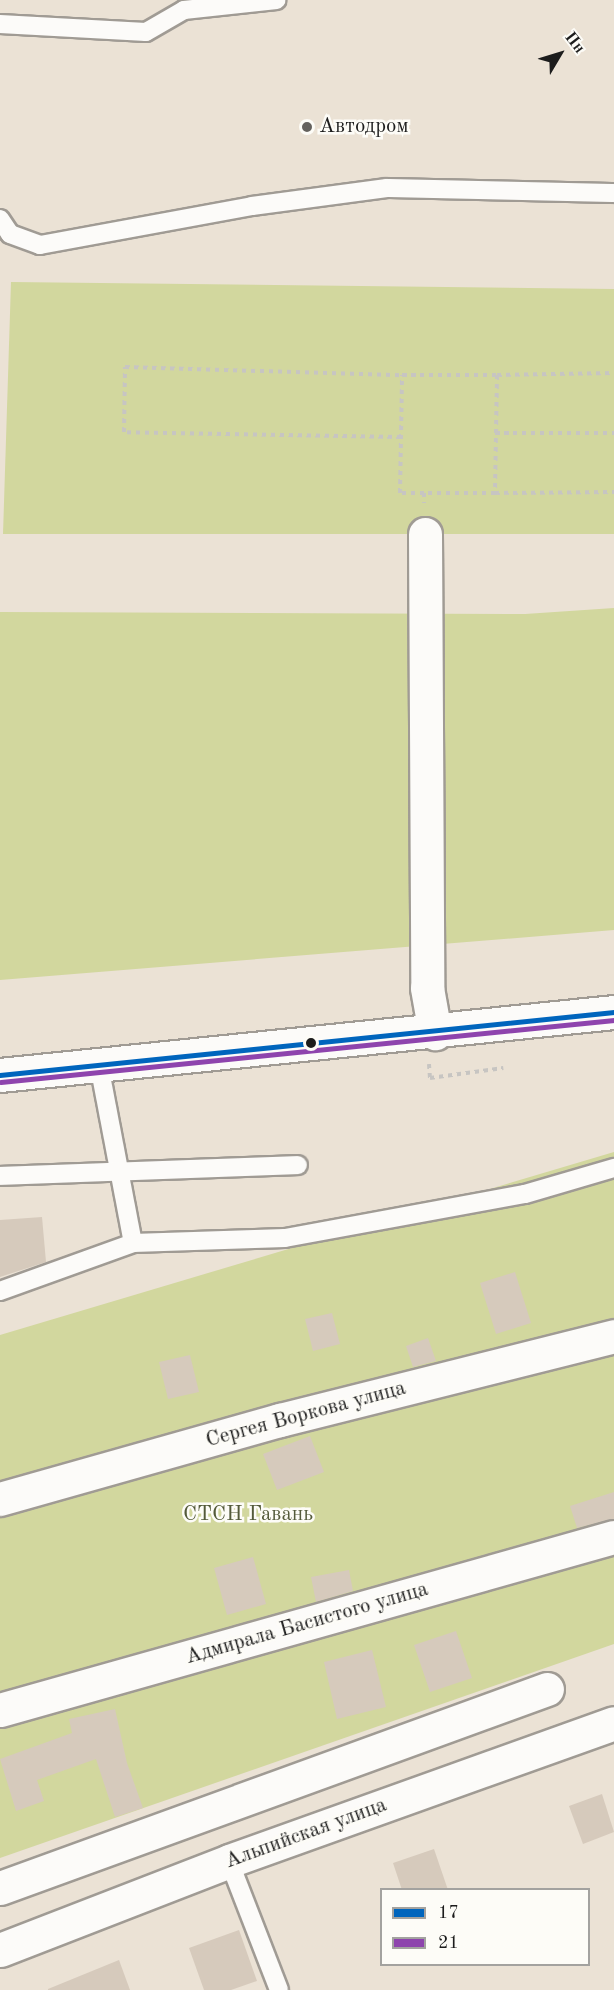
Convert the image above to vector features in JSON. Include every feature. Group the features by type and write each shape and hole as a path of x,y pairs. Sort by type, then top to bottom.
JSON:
{"street":[{"path":"425,534 427,988 435,1033"},
{"path":"0,1075 435,1033 614,1012"},
{"name":"Сергея Воркова улица","path":"0,1499 280,1420 614,1336"},
{"name":"Адмирала Басистого улица","path":"0,1710 614,1537"},
{"path":"0,1888 547,1689"},
{"name":"Альпийская улица","path":"0,1950 229,1861 614,1723"}],"lane":[{"path":"0,24 146,32 184,5 276,0"},
{"path":"0,219 10,234 40,245 252,206 387,188 614,193"},
{"path":"99,1065 133,1243"},
{"path":"0,1176 120,1174 298,1165"},
{"path":"0,1291 133,1243 285,1238 525,1194 614,1168"},
{"path":"229,1861 279,1990"}],"path":[{"path":"401,437 124,432 125,367 402,375 614,373"},
{"path":"402,375 400,493 614,492"},
{"path":"495,493 497,375"},
{"path":"495,433 614,433"},
{"path":"424,493 425,534"}],"green space":[{"path":"11,282 614,289 614,534 3,534"},
{"path":"614,608 614,930 0,980 0,612 525,614"},
{"name":"СТСН Гавань","path":"614,1152 614,1644 0,1858 0,1335"}],"building":[{"path":"42,1217 46,1262 0,1277 0,1220"},
{"path":"515,1272 531,1323 496,1334 480,1283"},
{"path":"332,1313 340,1344 313,1351 305,1319"},
{"path":"428,1338 436,1361 413,1367 406,1346"},
{"path":"190,1355 199,1392 168,1399 159,1362"},
{"path":"310,1436 324,1472 277,1490 263,1454"},
{"path":"614,1492 614,1519 577,1528 570,1506"},
{"path":"253,1557 266,1604 227,1615 214,1568"},
{"path":"349,1570 353,1591 316,1602 311,1577"},
{"path":"456,1631 472,1678 430,1692 414,1645"},
{"path":"372,1650 386,1707 337,1719 324,1662"},
{"path":"115,1709 127,1763 143,1808 115,1817 96,1759 37,1780 44,1801 16,1811 0,1759 72,1733 69,1719"},
{"path":"602,1794 614,1832 583,1844 569,1806"},
{"path":"434,1849 447,1888 401,1888 393,1863"},
{"path":"239,1930 257,1981 231,1990 204,1990 189,1948"},
{"path":"119,1960 130,1990 48,1990 48,1989"}],"transit line":[{"name":"17","path":"0,1075 614,1012"},
{"name":"21","path":"1,1082 614,1020"}],"place":[{"name":"Автодром","path":"307,127"}]}
